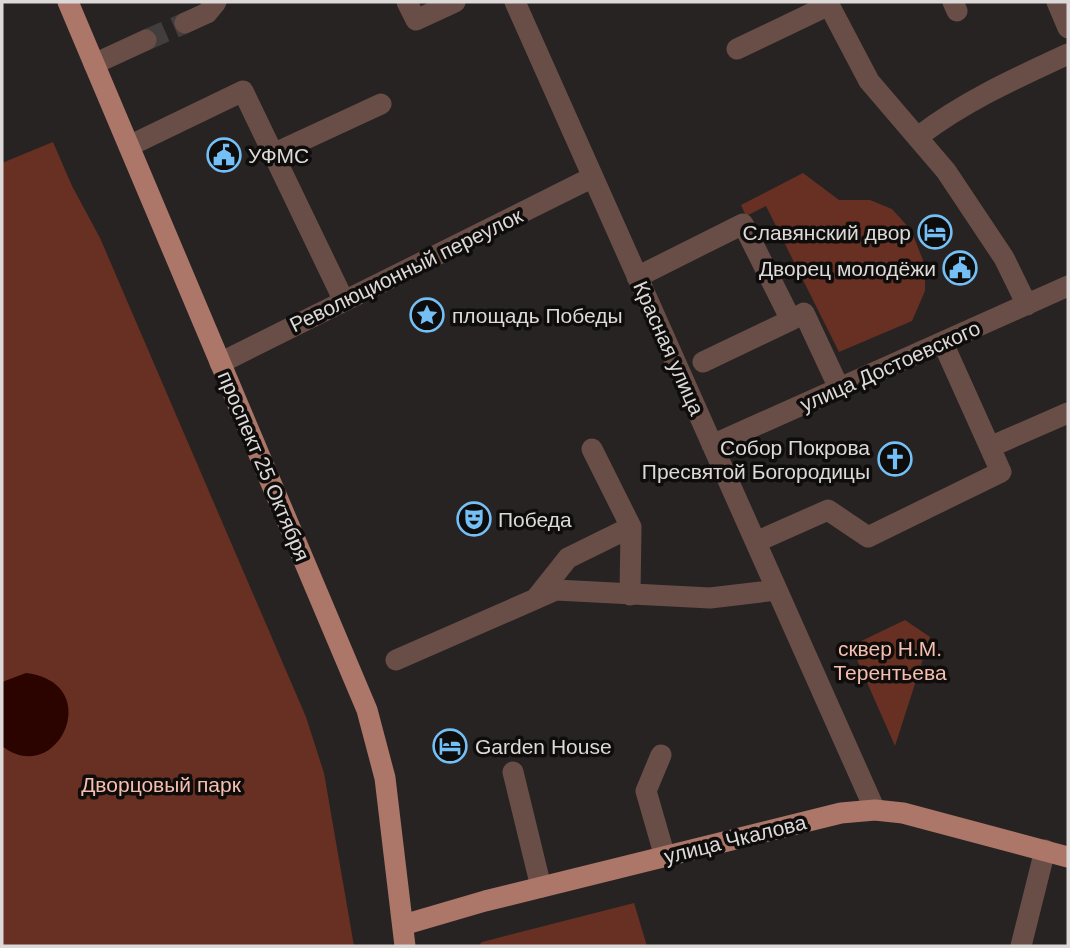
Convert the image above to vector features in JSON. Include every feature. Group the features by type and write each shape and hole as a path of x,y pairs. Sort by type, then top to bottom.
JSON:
{"main road":[{"name":"проспект 25 Октября","path":"68,2 358,687 374,732 388,799 405,946"},
{"name":"улица Чкалова","path":"403,925 541,887 841,813 875,810 903,813 1068,857"}],"street":[{"path":"185,23 207,13 216,2"},
{"path":"407,2 416,20 455,2"},
{"name":"Красная улица","path":"515,2 875,810"},
{"path":"1057,2 1068,28"},
{"path":"737,49 829,5 869,81 919,136 1004,258 1027,305"},
{"path":"94,64 146,40"},
{"path":"919,136 950,112 980,95 1068,54"},
{"path":"128,146 243,91 344,301"},
{"path":"273,154 381,104"},
{"name":"Революционный переулок","path":"220,363 593,177"},
{"path":"637,277 743,224 791,320"},
{"name":"улица Достоевского","path":"712,445 1068,286"},
{"path":"703,362 804,313 839,388"},
{"path":"756,542 828,510 868,537 1001,472 943,343"},
{"path":"990,447 1068,413"},
{"path":"592,449 631,527 630,595"},
{"path":"537,597 568,558 631,527"},
{"path":"396,660 556,590 710,598 777,590"},
{"path":"661,755 646,791 666,857"},
{"path":"513,772 541,887"},
{"path":"1021,946 1045,850"}],"green space":[{"name":"Дворцовый парк","path":"53,142 72,186 100,238 306,717 324,773 354,946 2,946 2,163"},
{"path":"803,173 839,200 870,200 892,209 911,230 925,265 925,291 912,321 839,352 766,206 746,216 741,205"},
{"name":"сквер Н.М. Терентьева","path":"905,620 930,637 895,746 851,646"},
{"path":"634,903 647,946 478,946 482,942"}],"shaded area":[{"path":"26,673 50,681 64,695 69,712 65,729 55,744 40,754 22,756 2,746 2,682"}],"tunnel":[{"path":"146,40 185,23"}],"place":[{"name":"УФМС","path":"224,155"},
{"name":"Славянский двор","path":"935,232"},
{"name":"Дворец молодёжи","path":"960,268"},
{"name":"площадь Победы","path":"427,315"},
{"name":"Собор Покрова Пресвятой Богородицы","path":"895,459"},
{"name":"Победа","path":"474,519"},
{"name":"Garden House","path":"450,746"}]}
